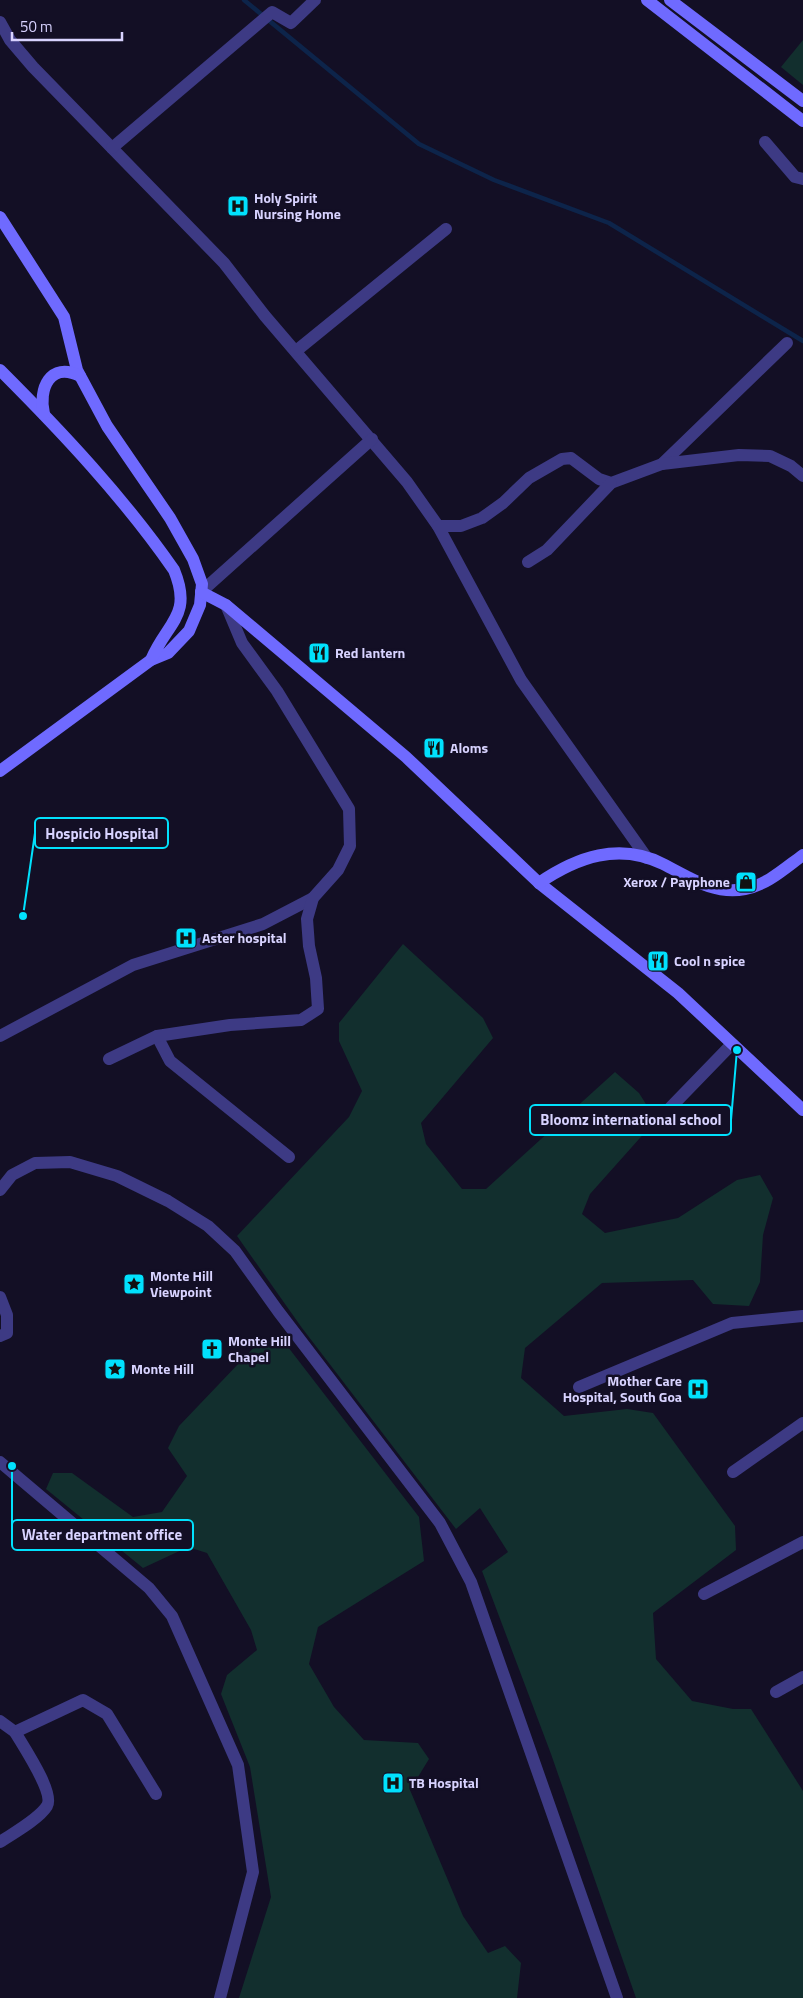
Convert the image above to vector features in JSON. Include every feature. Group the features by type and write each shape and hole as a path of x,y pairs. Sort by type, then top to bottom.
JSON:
{"main road":[{"path":"647,0 803,121"},
{"path":"670,0 803,101"},
{"path":"0,217 64,317 80,376 107,426 170,518 193,559 202,584 200,605 188,631 168,653 151,660 0,771"},
{"path":"0,370 44,414 108,488 174,570 181,586 182,602 179,616 159,642 151,660"},
{"path":"44,414 42,390 48,381 60,372 70,372 80,376"},
{"path":"201,592 226,605 406,757 539,883 678,994 803,1110"},
{"path":"539,883 559,870 594,856 630,853 647,858 688,879 722,890 734,890 765,882 803,855"}],"street":[{"path":"112,148 272,12 291,22 315,0"},
{"path":"1,25 10,40 33,67 224,263 407,482 438,526 521,680 647,858"},
{"path":"765,142 795,177 803,179"},
{"path":"296,351 446,229"},
{"path":"662,464 787,343"},
{"path":"201,592 372,439"},
{"path":"528,562 547,550 611,483 662,464 739,455 770,456 791,466 803,476"},
{"path":"438,526 461,526 482,518 503,503 529,478 562,459 572,458 599,479 611,483"},
{"path":"0,1036 133,965 262,924 313,898 338,870 350,846 349,810 277,691 242,643 226,605"},
{"path":"109,1059 156,1036 230,1025 301,1020 318,1008 316,978 308,946 307,919 313,898"},
{"path":"156,1036 170,1061 289,1157"},
{"path":"670,1108 732,1044"},
{"path":"0,1190 12,1175 35,1163 70,1162 117,1176 168,1201 208,1226 235,1251 278,1311 440,1523 471,1582 617,1998"},
{"path":"0,1297 7,1315 7,1333 0,1336"},
{"path":"579,1387 732,1323 803,1316"},
{"path":"733,1472 803,1423"},
{"path":"0,1462 150,1588 172,1616 238,1766 253,1872 220,1998"},
{"path":"704,1594 803,1542"},
{"path":"776,1692 803,1677"},
{"path":"15,1732 83,1700 108,1714 156,1794"},
{"path":"0,1721 15,1732 46,1788 48,1798 47,1806 39,1814 0,1842"}],"green space":[{"path":"803,40 803,85 781,67"},
{"path":"403,944 483,1018 493,1038 421,1123 426,1144 462,1189 486,1189 615,1072 639,1093 656,1120 590,1194 582,1214 605,1233 678,1218 737,1180 760,1175 773,1198 763,1235 760,1282 749,1306 713,1304 693,1280 602,1283 525,1348 521,1378 564,1416 627,1409 653,1413 735,1526 736,1550 653,1613 656,1659 692,1701 733,1709 751,1709 803,1791 803,1998 636,1998 551,1754 482,1571 508,1552 480,1508 456,1529 302,1328 237,1236 349,1117 362,1091 339,1041 339,1023"},
{"path":"263,1338 288,1347 419,1517 424,1561 318,1627 309,1664 334,1707 364,1740 418,1743 429,1759 410,1790 463,1916 488,1953 505,1946 521,1963 517,1998 239,1998 271,1897 250,1767 221,1694 227,1675 257,1650 251,1630 207,1553 188,1547 143,1568 46,1489 53,1473 72,1473 133,1517 162,1512 187,1476 168,1448 179,1426"}],"waterway":[{"path":"244,0 419,144 494,180 609,223 803,341"}],"place":[{"name":"Holy Spirit Nursing Home","path":"238,206"},
{"name":"Red lantern","path":"319,653"},
{"name":"Aloms","path":"434,748"},
{"name":"Xerox / Payphone","path":"746,882"},
{"name":"Hospicio Hospital","path":"23,916"},
{"name":"Aster hospital","path":"186,938"},
{"name":"Cool n spice","path":"658,961"},
{"name":"Bloomz international school","path":"737,1050"},
{"name":"Monte Hill Viewpoint","path":"134,1284"},
{"name":"Monte Hill Chapel","path":"212,1349"},
{"name":"Monte Hill","path":"115,1369"},
{"name":"Mother Care Hospital, South Goa","path":"698,1389"},
{"name":"Water department office","path":"12,1466"},
{"name":"TB Hospital","path":"393,1783"}]}
